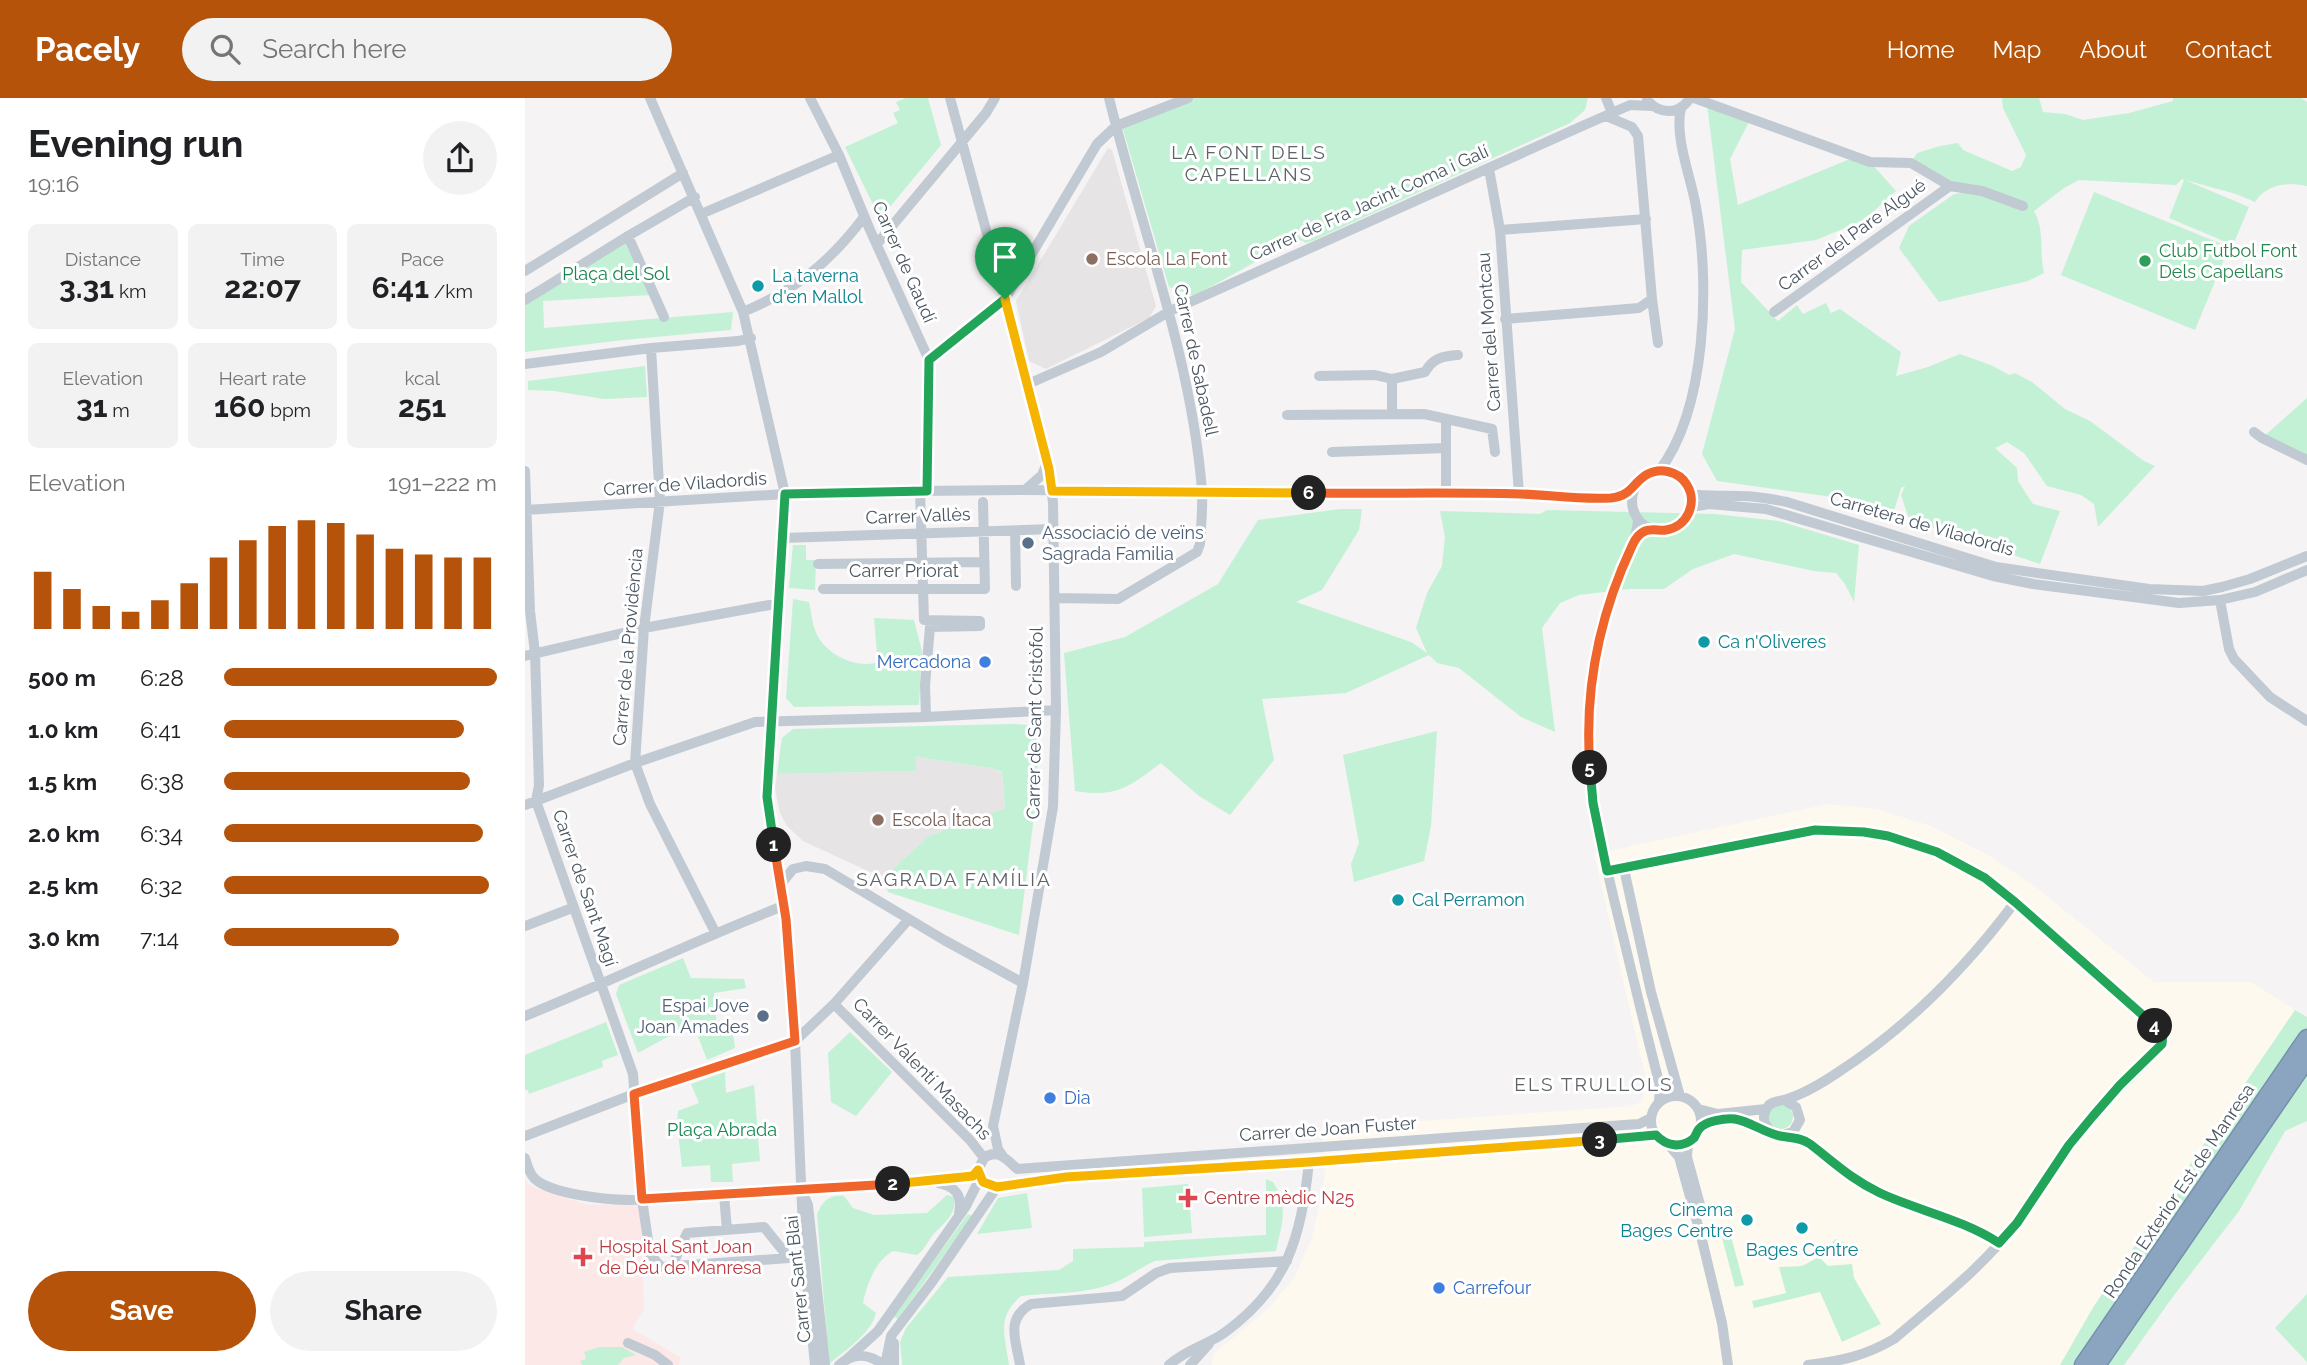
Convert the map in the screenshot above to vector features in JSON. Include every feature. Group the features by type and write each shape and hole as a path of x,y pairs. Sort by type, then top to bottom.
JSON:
{"highway":[{"name":"Ronda Exterior Est de Manresa","path":"2083,1365 2307,1038"},
{"name":"Ronda Exterior Est de Manresa","path":"2097,1365 2307,1059"}],"street":[{"name":"Carrer Sant Blai","path":"650,98 743,312 785,494 767,797 786,919 795,1041 804,1253 814,1360"},
{"name":"Carrer de Gaudí","path":"810,98 839,155 929,360 921,534 923,620 980,621 980,626 930,627 925,685 926,717"},
{"name":"Carrer de Sant Cristòfol","path":"950,98 1028,384 1052,491 1056,710 1053,807 1023,983 993,1126 998,1149 1006,1158"},
{"path":"877,244 986,113 995,98"},
{"name":"Carrer de Sabadell","path":"1054,598 1118,599 1197,552 1200,544 1202,492 1191,408 1170,311 1109,98"},
{"path":"929,360 1005,299 1097,144 1116,125 1188,98"},
{"path":"1606,98 1609,115 1632,127 1638,136 1658,343"},
{"path":"1665,111 1681,108 1692,98 1870,162 1912,163 1950,186 1982,191 2023,206"},
{"path":"1633,101 1648,102 1665,111 1678,128"},
{"name":"Carrer de Fra Jacint Coma i Galí","path":"1028,384 1101,352 1170,311 1609,115 1633,101"},
{"path":"1659,471 1674,449 1690,403 1698,359 1704,281 1697,215 1678,128 1681,108"},
{"path":"702,214 839,155"},
{"name":"Carrer del Montcau","path":"1489,169 1500,230 1519,494"},
{"path":"525,271 683,173"},
{"name":"Carrer del Pare Algué","path":"1775,312 1950,186"},
{"path":"525,300 695,197"},
{"path":"743,312 776,298 803,281 845,242 864,217"},
{"path":"1500,230 1646,219"},
{"path":"628,236 664,317"},
{"path":"1505,319 1639,307 1652,299"},
{"path":"525,364 751,338"},
{"name":"Carrer de la Providència","path":"651,348 660,501 644,628 635,763 649,804 715,932"},
{"path":"1319,376 1375,375 1392,379 1425,372 1429,365 1442,356 1458,355"},
{"path":"1392,379 1392,414"},
{"path":"1287,415 1424,414 1492,429 1495,452"},
{"path":"1446,420 1446,494"},
{"path":"2254,432 2307,460"},
{"path":"1332,452 1446,449"},
{"path":"1674,449 1678,476"},
{"path":"1025,490 1042,475 1047,462"},
{"name":"Carrer de Sant Magí","path":"525,471 530,655 539,785 530,803 601,985 632,1074 642,1199 650,1254 666,1266"},
{"path":"1636,537 1652,529 1675,527 1687,517 1691,507 1691,494 1678,476 1659,471 1644,476 1634,489 1632,499 1636,537 1605,612 1596,650 1591,681 1588,751 1593,803 1607,871 1660,1086 1659,1102 1651,1118 1656,1135 1679,1157 1722,1323 1728,1365"},
{"path":"1519,494 1612,498 1634,489"},
{"name":"Carrer de Viladordis","path":"526,510 785,494 923,491 1519,494"},
{"name":"Carretera de Viladordis","path":"1691,494 1707,497 1741,495 1787,502 1996,566 2149,589 2203,591 2250,579 2307,556"},
{"path":"1612,498 1652,529"},
{"path":"818,564 984,562 983,502"},
{"name":"Carretera de Viladordis","path":"1691,507 1709,505 1766,509 1993,576 2033,584 2179,603 2220,600 2255,592 2307,569"},
{"name":"Carrer Vallès","path":"783,538 1053,529"},
{"path":"1015,531 1016,586"},
{"name":"Carrer Priorat","path":"824,589 985,589 984,562"},
{"path":"2220,600 2227,642 2234,659 2270,697 2307,721"},
{"path":"530,655 644,628 779,603"},
{"path":"530,803 755,722 1056,710"},
{"path":"1607,871 1815,830 1856,831 1888,836 1937,852 1985,878 2159,1030 2164,1039 2159,1048 2120,1085 2069,1145 2017,1223 1972,1271 1894,1339 1847,1360 1808,1365"},
{"path":"780,885 793,869 806,866 825,869 1023,983"},
{"path":"1625,869 1676,1096"},
{"path":"1698,1110 1718,1114 1766,1109 1775,1101 1784,1100 1836,1074 1927,1004 1973,956 2015,902"},
{"path":"525,1016 601,985 715,932 783,906"},
{"path":"525,926 572,908"},
{"path":"525,1136 634,1094 795,1041 834,1004 909,919"},
{"name":"Carrer Valentí Masachs","path":"834,1004 971,1140 983,1158"},
{"path":"1660,1086 1690,1101 1698,1110 1700,1127 1695,1136 1678,1145 1668,1144"},
{"path":"1659,1102 1676,1096"},
{"path":"1784,1100 1796,1107 1800,1120 1796,1129 1787,1135"},
{"path":"1766,1109 1765,1124 1769,1131"},
{"name":"Carrer de Joan Fuster","path":"1006,1158 1017,1169 1639,1124 1651,1118"},
{"path":"1700,1127 1719,1120 1732,1119 1751,1123 1779,1136 1787,1135 1808,1142 1824,1157 1860,1182 1917,1208 1977,1229 1999,1243"},
{"name":"Carrer de Joan Fuster","path":"1000,1186 1066,1177 1309,1162 1656,1135"},
{"path":"1688,1142 1687,1157 1725,1306 1734,1365"},
{"path":"991,1154 1006,1158 1011,1177 1000,1186 891,1336 884,1365 867,1356 843,1362 878,1331 967,1206 983,1158 991,1154"},
{"path":"525,1158 533,1178 545,1185 606,1199 802,1190 932,1181 979,1174"},
{"path":"1190,1365 1215,1338 1262,1301 1274,1285 1287,1261 1301,1220 1309,1162"},
{"path":"979,1174 987,1185 1000,1186"},
{"path":"932,1181 947,1185 958,1194 961,1201 956,1221"},
{"name":"Carrer Sant Blai","path":"802,1190 809,1205 825,1365"},
{"path":"724,1195 727,1230"},
{"path":"666,1266 687,1233 764,1227 789,1258"},
{"path":"666,1266 789,1258 804,1253"},
{"path":"1020,1365 1014,1323 1016,1315 1031,1304 1122,1296 1156,1273 1170,1268 1287,1261"},
{"path":"894,1365 895,1341 907,1314"},
{"path":"1157,1365 1172,1362 1215,1338"},
{"path":"628,1343 655,1355 668,1365"},
{"path":"1198,1365 1200,1353"}],"shaded area":[{"name":"Escola La Font","path":"1108,148 1112,150 1156,306 1149,318 1046,369 1029,361 1016,301"},
{"name":"Escola Ítaca","path":"915,757 991,768 1002,773 1005,808 929,836 883,878 803,841 787,826 780,813 775,789 777,774 916,771"},
{"path":"1828,804 1877,809 1931,826 1988,855 2033,885 2154,982 2251,982 2295,1010 2094,1306 2060,1365 1212,1365 1213,1354 1267,1310 1294,1278 1312,1238 1325,1176 1322,1128 1631,1106 1641,1102 1647,1084 1594,854"},
{"name":"Hospital Sant Joan de Déu de Manresa","path":"525,1176 527,1183 535,1188 588,1205 640,1204 644,1309 632,1329 680,1357 679,1365 525,1365"}],"green space":[{"path":"906,98 928,98 941,145 880,219 845,147 898,123 893,113 900,110 896,102"},
{"path":"1192,98 1588,98 1585,110 1570,123 1312,241 1293,241 1194,296 1169,287 1122,126"},
{"path":"2002,98 2039,98 2043,112 2065,114 2083,120 2129,113 2173,101 2173,98 2301,98 2307,102 2307,186 2292,184 2271,188 2255,202 2185,180 2249,207 2233,245 2169,218 2184,180 2182,179 2176,185 2079,180 2034,211 2041,233 2044,273 2028,281 1939,302 1899,248 1909,226 1954,194 1978,191 1950,186 1911,163 1917,153 1958,143 1963,150 2012,171 2021,167 2026,155 2003,108"},
{"path":"1707,104 1751,118 1730,159 1738,205 1855,157 1870,162 1896,191 1864,220 1816,240 1742,250 1741,282 1778,321 1797,305 1803,314 1826,303 1831,313 1840,309 1901,352 1896,376 1960,354 2009,375 2015,373 2032,382 2065,409 2090,421 2144,461 2155,466 2098,527 2094,504 2081,495 2047,486 2024,453 2007,442 1995,448 2017,468 2018,481 2033,504 2060,511 2040,564 1913,521 1908,516 1901,495 1905,486 1901,488 1892,517 1840,498 1717,481 1702,454 1735,329"},
{"name":"Club Futbol Font Dels Capellans","path":"2094,192 2229,247 2195,330 2061,275"},
{"name":"Plaça del Sol","path":"627,241 652,295 543,301 544,328 733,312 731,330 525,352 525,304"},
{"path":"645,366 647,397 604,399 528,390 528,381"},
{"path":"2307,398 2307,460 2262,438"},
{"path":"1340,509 1362,509 1359,530 1322,590 1296,602 1411,642 1427,653 1416,628 1427,593 1442,566 1445,537 1440,511 1540,514 1547,510 1715,514 1779,521 1859,545 1854,602 1836,573 1734,554 1693,569 1664,589 1629,589 1579,595 1560,603 1542,628 1555,732 1521,717 1459,668 1437,663 1429,655 1346,693 1262,699 1274,760 1230,815 1199,796 1161,763 1131,784 1112,792 1075,791 1064,653 1125,637 1218,584 1258,520"},
{"path":"793,545 806,545 806,560 816,560 815,590 789,588"},
{"path":"793,599 809,602 815,630 825,646 840,657 857,663 875,663 877,653 874,618 914,620 922,651 919,705 794,707 786,698"},
{"path":"1030,725 1038,732 1037,792 1019,935 888,892 883,878 929,836 1005,808 1002,772 916,757 916,771 777,774 782,738 793,729"},
{"path":"1437,731 1431,826 1424,861 1354,882 1351,864 1359,843 1343,755"},
{"path":"683,958 691,978 744,979 746,988 714,993 717,1028 732,1029 735,1048 707,1060 693,1023 638,1053 616,994 619,985"},
{"path":"2295,1010 2307,1017 2307,1121 2285,1131 2239,1211 2124,1365 2060,1365 2094,1306"},
{"path":"606,1022 618,1055 602,1061 603,1067 529,1094 528,1090 525,1090 525,1055"},
{"path":"850,1032 892,1072 856,1116 831,1102 828,1053"},
{"name":"Plaça Abrada","path":"725,1072 726,1093 754,1085 760,1161 732,1164 733,1182 711,1182 710,1165 682,1167 678,1111 699,1103 691,1084"},
{"path":"1781,1105 1792,1112 1793,1117 1786,1128 1781,1129 1770,1122 1769,1117 1776,1106"},
{"path":"1266,1179 1273,1182 1283,1207 1276,1251 1155,1261 1102,1287 1021,1296 1005,1319 1004,1336 1009,1365 902,1365 900,1342 906,1328 948,1277 1059,1270 1073,1261 1073,1249 1144,1247 1144,1242 1266,1235"},
{"path":"1188,1184 1192,1233 1144,1237 1142,1188"},
{"path":"1027,1193 1032,1228 977,1234 998,1198"},
{"path":"947,1195 954,1197 951,1214 922,1251 917,1255 893,1251 881,1261 870,1281 863,1303 876,1313 873,1321 856,1342 829,1364 817,1214 821,1206 830,1198 844,1196 853,1208 874,1215 927,1213"},
{"path":"968,1214 972,1216 898,1319 893,1316"},
{"path":"1720,1230 1732,1240 1744,1285 1735,1287"},
{"path":"1835,1239 1862,1250 1857,1256 1834,1258 1826,1251"},
{"path":"1819,1257 1828,1266 1852,1264 1854,1278 1881,1324 1842,1342 1820,1292 1754,1308 1752,1301 1786,1293 1779,1267 1802,1266"},
{"path":"2307,1294 2307,1362 2275,1328"},
{"path":"599,1347 622,1347 636,1355 624,1358 618,1365 582,1365 580,1361 586,1359 584,1352"}],"place":[{"name":"Escola La Font","path":"1092,259"},
{"name":"Club Futbol Font Dels Capellans","path":"2145,261"},
{"name":"La taverna d'en Mallol","path":"758,286"},
{"name":"Associació de veïns Sagrada Familia","path":"1028,543"},
{"name":"Ca n'Oliveres","path":"1704,642"},
{"name":"Mercadona","path":"985,662"},
{"name":"Escola Ítaca","path":"878,820"},
{"name":"Cal Perramon","path":"1398,900"},
{"name":"Espai Jove Joan Amades","path":"763,1016"},
{"name":"Dia","path":"1050,1098"},
{"name":"Centre mèdic N25","path":"1188,1198"},
{"name":"Cinema Bages Centre","path":"1747,1220"},
{"name":"Bages Centre","path":"1802,1228"},
{"name":"Hospital Sant Joan de Déu de Manresa","path":"583,1257"},
{"name":"Carrefour","path":"1439,1288"}],"district":[{"name":"LA FONT DELS CAPELLANS","path":"1249,163"},
{"name":"SAGRADA FAMÍLIA","path":"954,879"},
{"name":"ELS TRULLOLS","path":"1594,1084"}],"route":[{"path":"1005,299 1049,469 1052,491 1519,494 1612,498 1634,489 1641,479 1655,471 1671,472 1678,476 1691,494 1688,514 1675,527 1652,529 1636,537 1605,612 1596,650 1591,681 1588,751 1593,803 1607,871 1815,830 1888,836 1937,852 1985,878 2159,1030 2163,1034 2162,1044 2120,1085 2069,1145 2017,1223 1999,1243 1977,1229 1917,1208 1860,1182 1824,1157 1808,1142 1787,1135 1779,1136 1751,1123 1732,1119 1719,1120 1700,1127 1691,1140 1678,1145 1665,1143 1656,1135 1309,1162 1066,1177 997,1187 983,1182 978,1170 973,1176 932,1181 642,1199 634,1094 795,1041 786,919 767,801 785,494 927,491 929,360 1005,299"}]}
